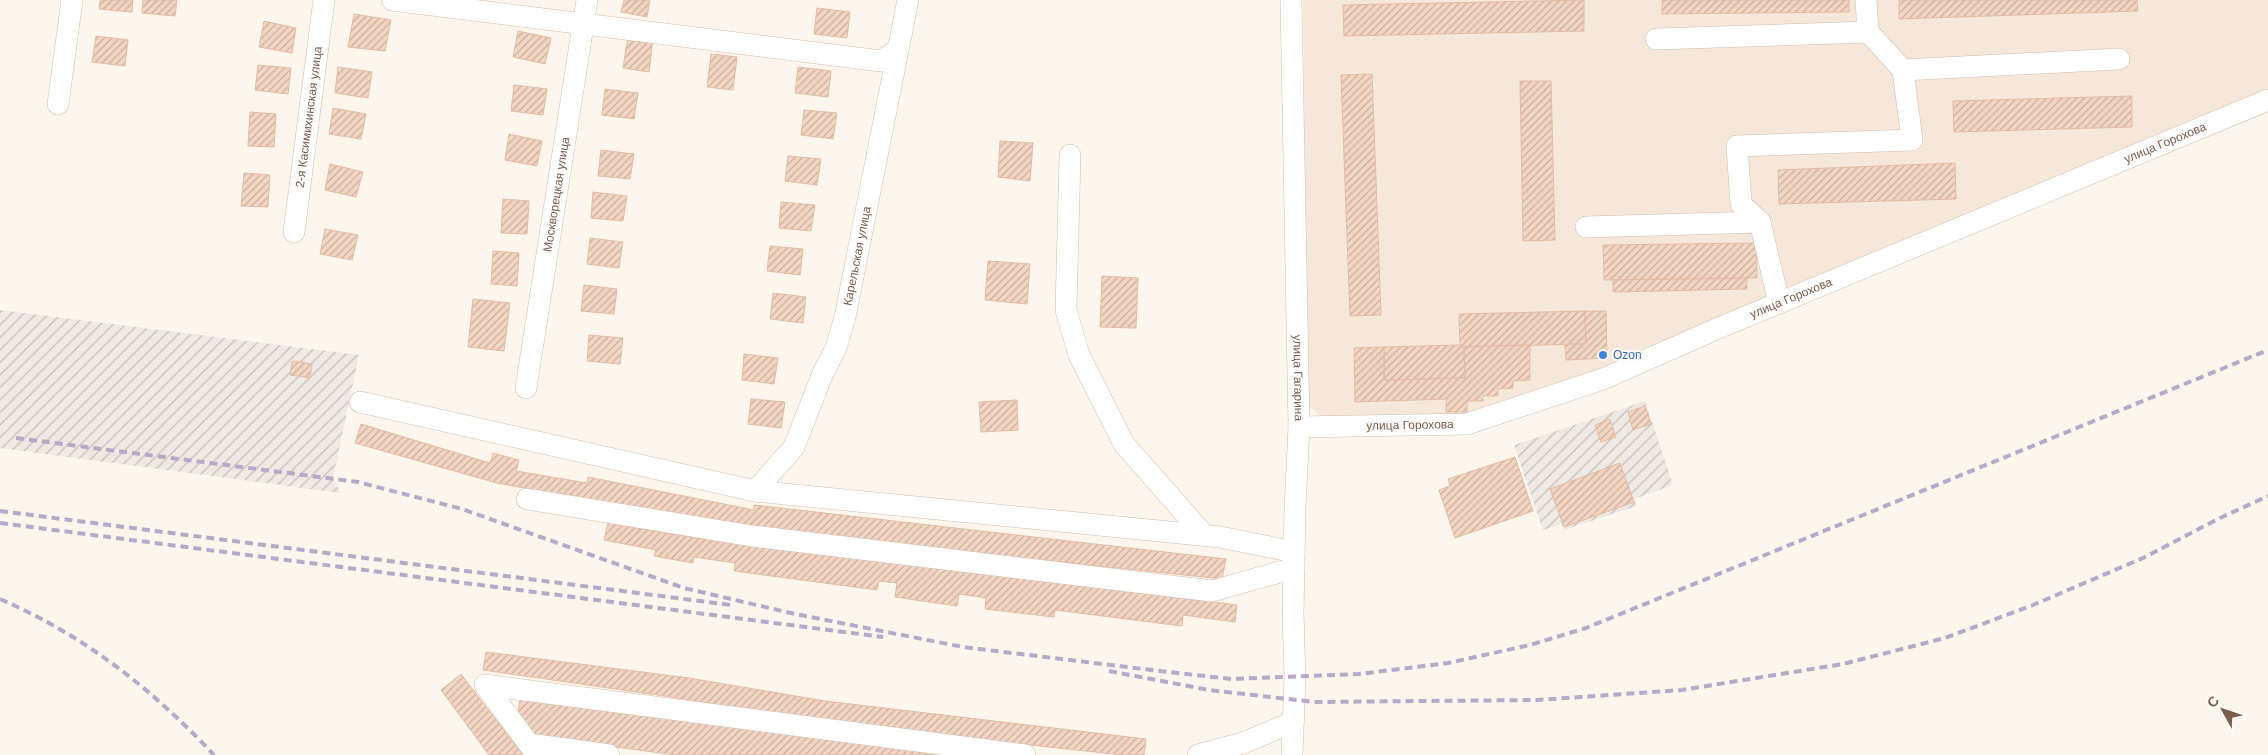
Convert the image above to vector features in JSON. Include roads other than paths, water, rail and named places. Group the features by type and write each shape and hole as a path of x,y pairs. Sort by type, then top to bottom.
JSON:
{"street":[{"path":"58,104 72,0"},
{"name":"2-я Касимихинская улица","path":"294,232 324,0"},
{"path":"392,0 881,61 898,49"},
{"name":"Москворецкая улица","path":"526,388 587,0"},
{"name":"Карельская улица","path":"755,490 794,447 823,373 836,348 845,317 908,0"},
{"name":"улица Гагарина","path":"1291,0 1299,427 1294,560 1295,678 1292,755"},
{"path":"1779,303 1760,222 1741,204 1736,146 1912,140 1903,70 1868,32 1866,0"},
{"path":"1656,39 1868,32"},
{"path":"1903,70 2119,59"},
{"name":"улица Горохова","path":"1299,427 1467,424 1603,379 1779,303 2268,100"},
{"path":"1070,155 1066,310 1079,355 1124,444 1204,535"},
{"path":"1586,227 1760,222"},
{"path":"360,402 755,490 1204,535 1294,560"},
{"path":"526,499 752,536 1212,591 1294,560"},
{"path":"609,755 533,750 485,685 1025,755"},
{"path":"1198,755 1243,743 1293,722"}],"railway":[{"path":"16,438 358,482 462,509 684,588 795,614 963,647 1231,679 1359,674 1448,663 1530,645 1586,628 2268,350"},
{"path":"1109,671 1209,690 1314,702 1537,700 1682,690 1843,664 1945,638 2033,605 2143,558 2220,518 2268,496"},
{"path":"0,511 731,605"},
{"path":"0,523 883,637"},
{"path":"0,599 60,630 115,666 166,708 214,755"}],"place":[{"name":"Ozon","path":"1603,355"}]}
